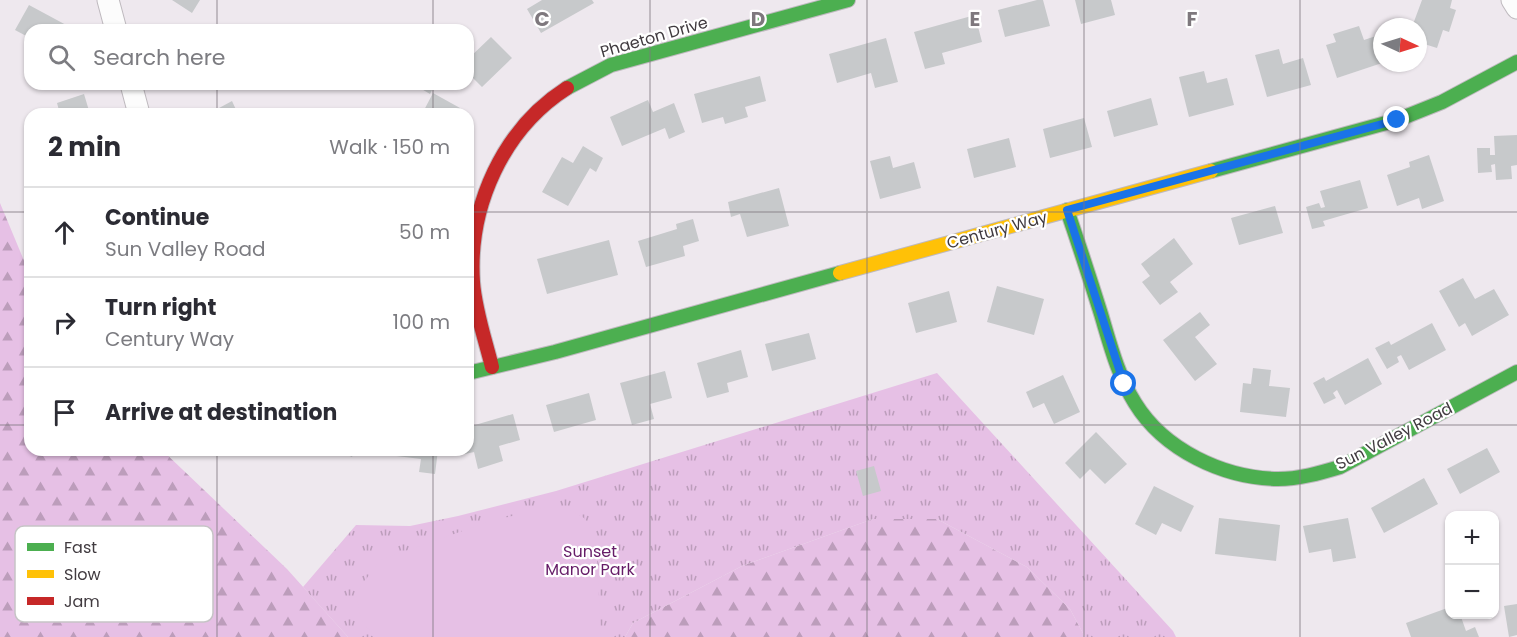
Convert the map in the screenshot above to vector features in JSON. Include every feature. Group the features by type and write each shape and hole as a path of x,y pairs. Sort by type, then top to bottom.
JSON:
{"street":[{"path":"108,0 114,24"},
{"name":"Phaeton Drive","path":"474,243 479,213 489,181 504,152 526,122 553,97 581,78 611,65 848,0"},
{"path":"1512,0 1517,8"},
{"name":"Century Way","path":"474,372 567,349 1397,120 1442,102 1517,62"},
{"path":"133,90 137,108"},
{"name":"Sun Valley Road","path":"1067,210 1124,384 1141,412 1163,436 1189,455 1215,468 1244,476 1276,479 1308,476 1340,467 1517,372"},
{"name":"Phaeton Drive","path":"474,287 492,367"}],"green space":[{"path":"0,203 24,261 24,456 168,456 287,569 348,637 0,637"},
{"name":"Sunset Manor Park","path":"937,373 1173,631 1176,637 1085,637 1070,609 1027,567 937,519 873,519 742,566 633,623 625,637 348,637 303,587 356,525 410,526 556,491"},
{"path":"548,507 567,508 584,518 596,537 601,637 375,637 361,620 356,593 380,560 488,522"},
{"path":"873,519 937,519 1027,567 1070,609 1085,637 625,637 633,623 742,566"}],"building":[{"path":"172,0 200,0 192,13"},
{"path":"542,0 592,0 594,3 541,33 527,9"},
{"path":"1043,0 1050,26 1005,37 998,10"},
{"path":"1075,0 1111,0 1115,15 1081,24"},
{"path":"1422,0 1452,0 1450,8 1456,10 1449,32 1443,30 1437,48 1427,45 1427,18 1415,18"},
{"path":"29,5 64,24 24,24 24,35 15,30"},
{"path":"975,15 982,42 942,53 945,64 925,69 914,32"},
{"path":"1359,26 1364,40 1373,37 1373,66 1337,78 1326,45 1336,42 1333,34"},
{"path":"491,37 512,58 482,87 474,79 474,53"},
{"path":"886,38 898,82 875,88 871,73 837,83 829,54"},
{"path":"1279,49 1283,64 1303,58 1311,85 1267,97 1255,55"},
{"path":"1204,71 1207,83 1227,78 1234,105 1189,117 1179,77"},
{"path":"760,76 766,101 745,107 748,117 725,124 723,117 702,123 694,94"},
{"path":"433,93 460,108 425,108"},
{"path":"84,94 88,108 58,108 57,103"},
{"path":"1151,98 1158,125 1114,137 1107,111"},
{"path":"648,100 653,112 674,103 685,132 669,139 665,128 622,146 610,117"},
{"path":"232,101 235,108 219,108"},
{"path":"1084,118 1092,147 1050,158 1043,129"},
{"path":"1517,135 1517,165 1511,166 1512,179 1496,180 1495,164 1491,165 1492,172 1478,173 1477,148 1490,148 1490,155 1495,155 1494,136"},
{"path":"1009,138 1016,167 974,178 967,149"},
{"path":"583,146 603,158 596,172 590,168 568,206 542,192 562,157 573,163"},
{"path":"1429,155 1444,201 1422,209 1419,198 1397,206 1387,175 1410,167 1409,162"},
{"path":"890,156 893,168 914,162 921,188 880,199 870,161"},
{"path":"1360,180 1368,208 1323,221 1325,226 1312,229 1306,207 1319,203 1321,208 1325,207 1320,191"},
{"path":"779,188 789,226 747,237 740,214 731,217 728,202"},
{"path":"1275,206 1283,233 1239,245 1231,218"},
{"path":"693,219 699,241 683,246 685,256 646,267 638,241 677,229 676,224"},
{"path":"1174,238 1193,264 1170,282 1178,292 1160,305 1142,282 1150,276 1141,264"},
{"path":"609,240 618,275 547,294 537,259"},
{"path":"1463,278 1475,299 1494,289 1509,315 1472,336 1465,323 1459,327 1439,291"},
{"path":"997,286 1044,299 1034,335 987,322"},
{"path":"949,291 957,322 916,333 908,303"},
{"path":"1200,312 1210,325 1195,337 1217,364 1195,381 1163,340"},
{"path":"1432,323 1446,350 1409,370 1401,355 1397,357 1399,362 1387,369 1375,348 1389,341 1391,345"},
{"path":"809,333 816,359 772,371 765,344"},
{"path":"741,350 748,377 727,383 729,392 707,398 697,363"},
{"path":"1368,358 1382,384 1345,405 1337,390 1333,393 1336,398 1324,404 1313,383 1324,377 1326,381"},
{"path":"1253,368 1271,370 1269,386 1290,388 1286,417 1240,412 1243,383 1251,384"},
{"path":"665,371 672,398 650,404 654,419 632,425 620,383"},
{"path":"1063,375 1080,412 1054,424 1044,403 1033,408 1026,392"},
{"path":"589,393 596,420 554,432 546,405"},
{"path":"513,414 520,440 499,446 503,461 478,469 474,452 474,425"},
{"path":"1096,432 1127,464 1105,484 1090,469 1080,479 1065,463"},
{"path":"1487,448 1500,472 1460,494 1447,469"},
{"path":"396,456 437,456 435,474 419,472 421,459"},
{"path":"874,466 881,491 863,496 856,471"},
{"path":"1424,478 1438,504 1384,533 1371,508"},
{"path":"1154,486 1194,506 1181,532 1162,523 1156,535 1135,524"},
{"path":"1219,518 1280,525 1276,561 1215,554"},
{"path":"1348,518 1356,558 1333,562 1331,549 1309,553 1303,526"},
{"path":"1517,604 1517,635 1509,637 1504,606"},
{"path":"1445,609 1445,619 1462,619 1466,631 1475,627 1479,637 1411,637 1406,623"}],"traffic: fast":[{"path":"567,88 611,65 848,0"},
{"path":"1211,171 1397,120 1442,102 1517,62"},
{"path":"1067,210 1115,360 1135,403 1162,435 1178,447 1216,467 1257,477 1278,479 1302,477 1340,467 1517,372"},
{"path":"474,372 555,352 840,273"}],"traffic: slow":[{"path":"840,273 1211,171"}],"traffic: jam":[{"path":"474,247 484,198 494,172 508,147 544,105 567,88"},
{"path":"474,293 492,367"}],"route":[{"path":"1124,384 1067,210 1397,120"}]}
